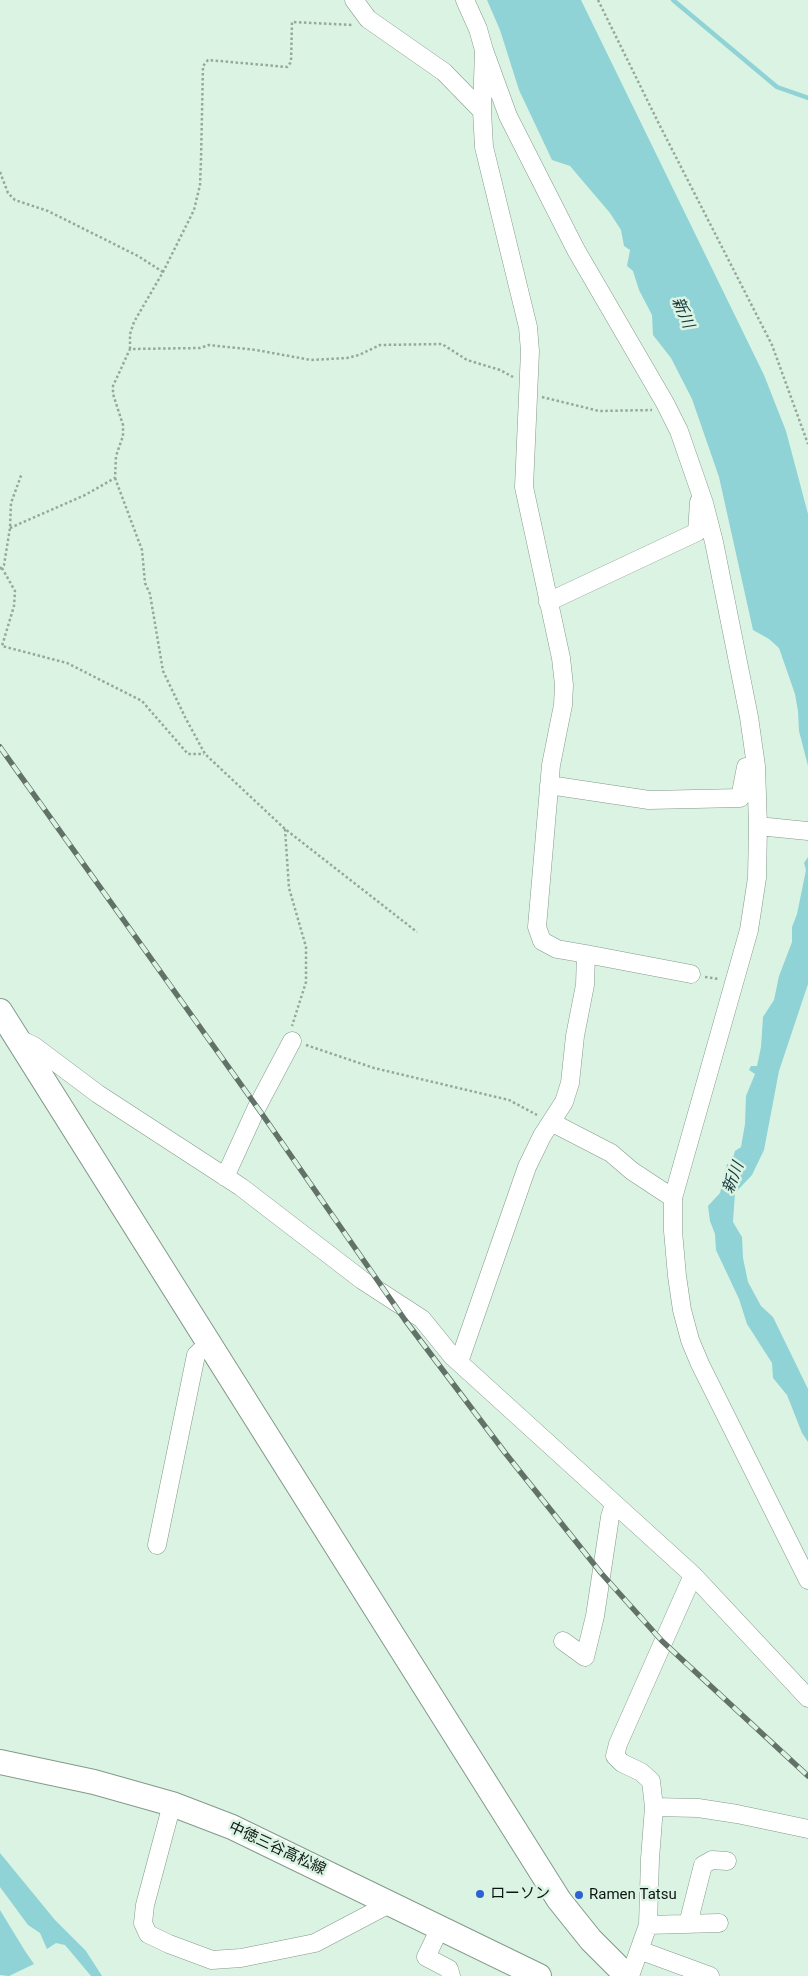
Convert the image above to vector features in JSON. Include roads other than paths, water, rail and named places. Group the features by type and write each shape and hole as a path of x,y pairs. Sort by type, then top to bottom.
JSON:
{"street":[{"path":"354,0 368,18 444,72 482,111"},
{"path":"465,0 478,29 508,116 576,250 667,408 678,431 700,490 714,542 756,766 757,878 749,930 673,1198 673,1231 677,1276 682,1310 690,1340 700,1364 808,1580"},
{"path":"484,50 482,111 484,147 528,327 530,351 524,487 561,658 564,686 563,705 551,766 537,927 542,941 557,949 691,974"},
{"path":"548,602 697,532 700,490"},
{"path":"549,784 649,800 740,798 746,767 756,766"},
{"path":"758,826 808,831"},
{"path":"459,1362 527,1167 564,1102 570,1083 575,1036 585,985 586,954"},
{"path":"0,1012 559,1900 591,1940 629,1976 648,1925 654,1807 652,1781 642,1772 622,1764 615,1756 618,1744 693,1576"},
{"path":"17,1038 34,1046 98,1094 225,1177 317,1244 362,1280 422,1319 459,1362 693,1576 806,1692"},
{"path":"225,1177 257,1107 292,1041"},
{"path":"551,1122 611,1153 632,1171 673,1198"},
{"path":"156,1545 196,1355 209,1342"},
{"path":"564,1641 585,1657 595,1616 610,1518 614,1504"},
{"name":"中徳三谷高松線","path":"0,1762 94,1782 172,1804 232,1827 538,1976"},
{"path":"172,1804 145,1905 143,1923 148,1934 169,1944 212,1960 241,1958 315,1943 390,1903"},
{"path":"654,1807 698,1808 808,1828"},
{"path":"688,1924 703,1865 712,1860 727,1861"},
{"path":"648,1925 719,1923"},
{"path":"440,1928 426,1957 449,1969 451,1976"},
{"path":"639,1950 710,1976"}],"water":[{"name":"新川","path":"487,0 581,0 764,375 786,431 808,514 808,766 799,731 795,694 779,648 769,639 753,630 719,477 692,399 671,358 653,335 652,315 639,290 633,271 627,266 630,250 624,246 621,230 610,213 570,166 552,160 519,90 500,30"},
{"name":"新川","path":"808,857 808,984 779,1071 764,1150 752,1175 735,1193 733,1222 742,1237 743,1258 748,1282 761,1306 773,1317 808,1389 808,1442 802,1433 787,1395 773,1378 772,1363 747,1324 739,1299 716,1250 715,1234 710,1221 708,1206 720,1193 727,1164 731,1164 735,1151 741,1147 745,1124 746,1096 755,1074 749,1070 751,1066 757,1066 761,1047 763,1017 774,1000 779,976 792,942 792,927 797,914 806,870 804,863"},
{"path":"0,1853 55,1920 86,1951 102,1976 91,1976 65,1945 56,1943 47,1949 40,1933 28,1925 0,1887"},
{"path":"0,1910 34,1964 9,1976 0,1975"}],"waterway":[{"path":"673,0 777,87 808,98"}],"railway":[{"path":"0,747 262,1114 405,1320 506,1454 601,1573 662,1641 808,1776"}],"place":[{"name":"ローソン","path":"480,1894"},
{"name":"Ramen Tatsu","path":"579,1895"}]}
